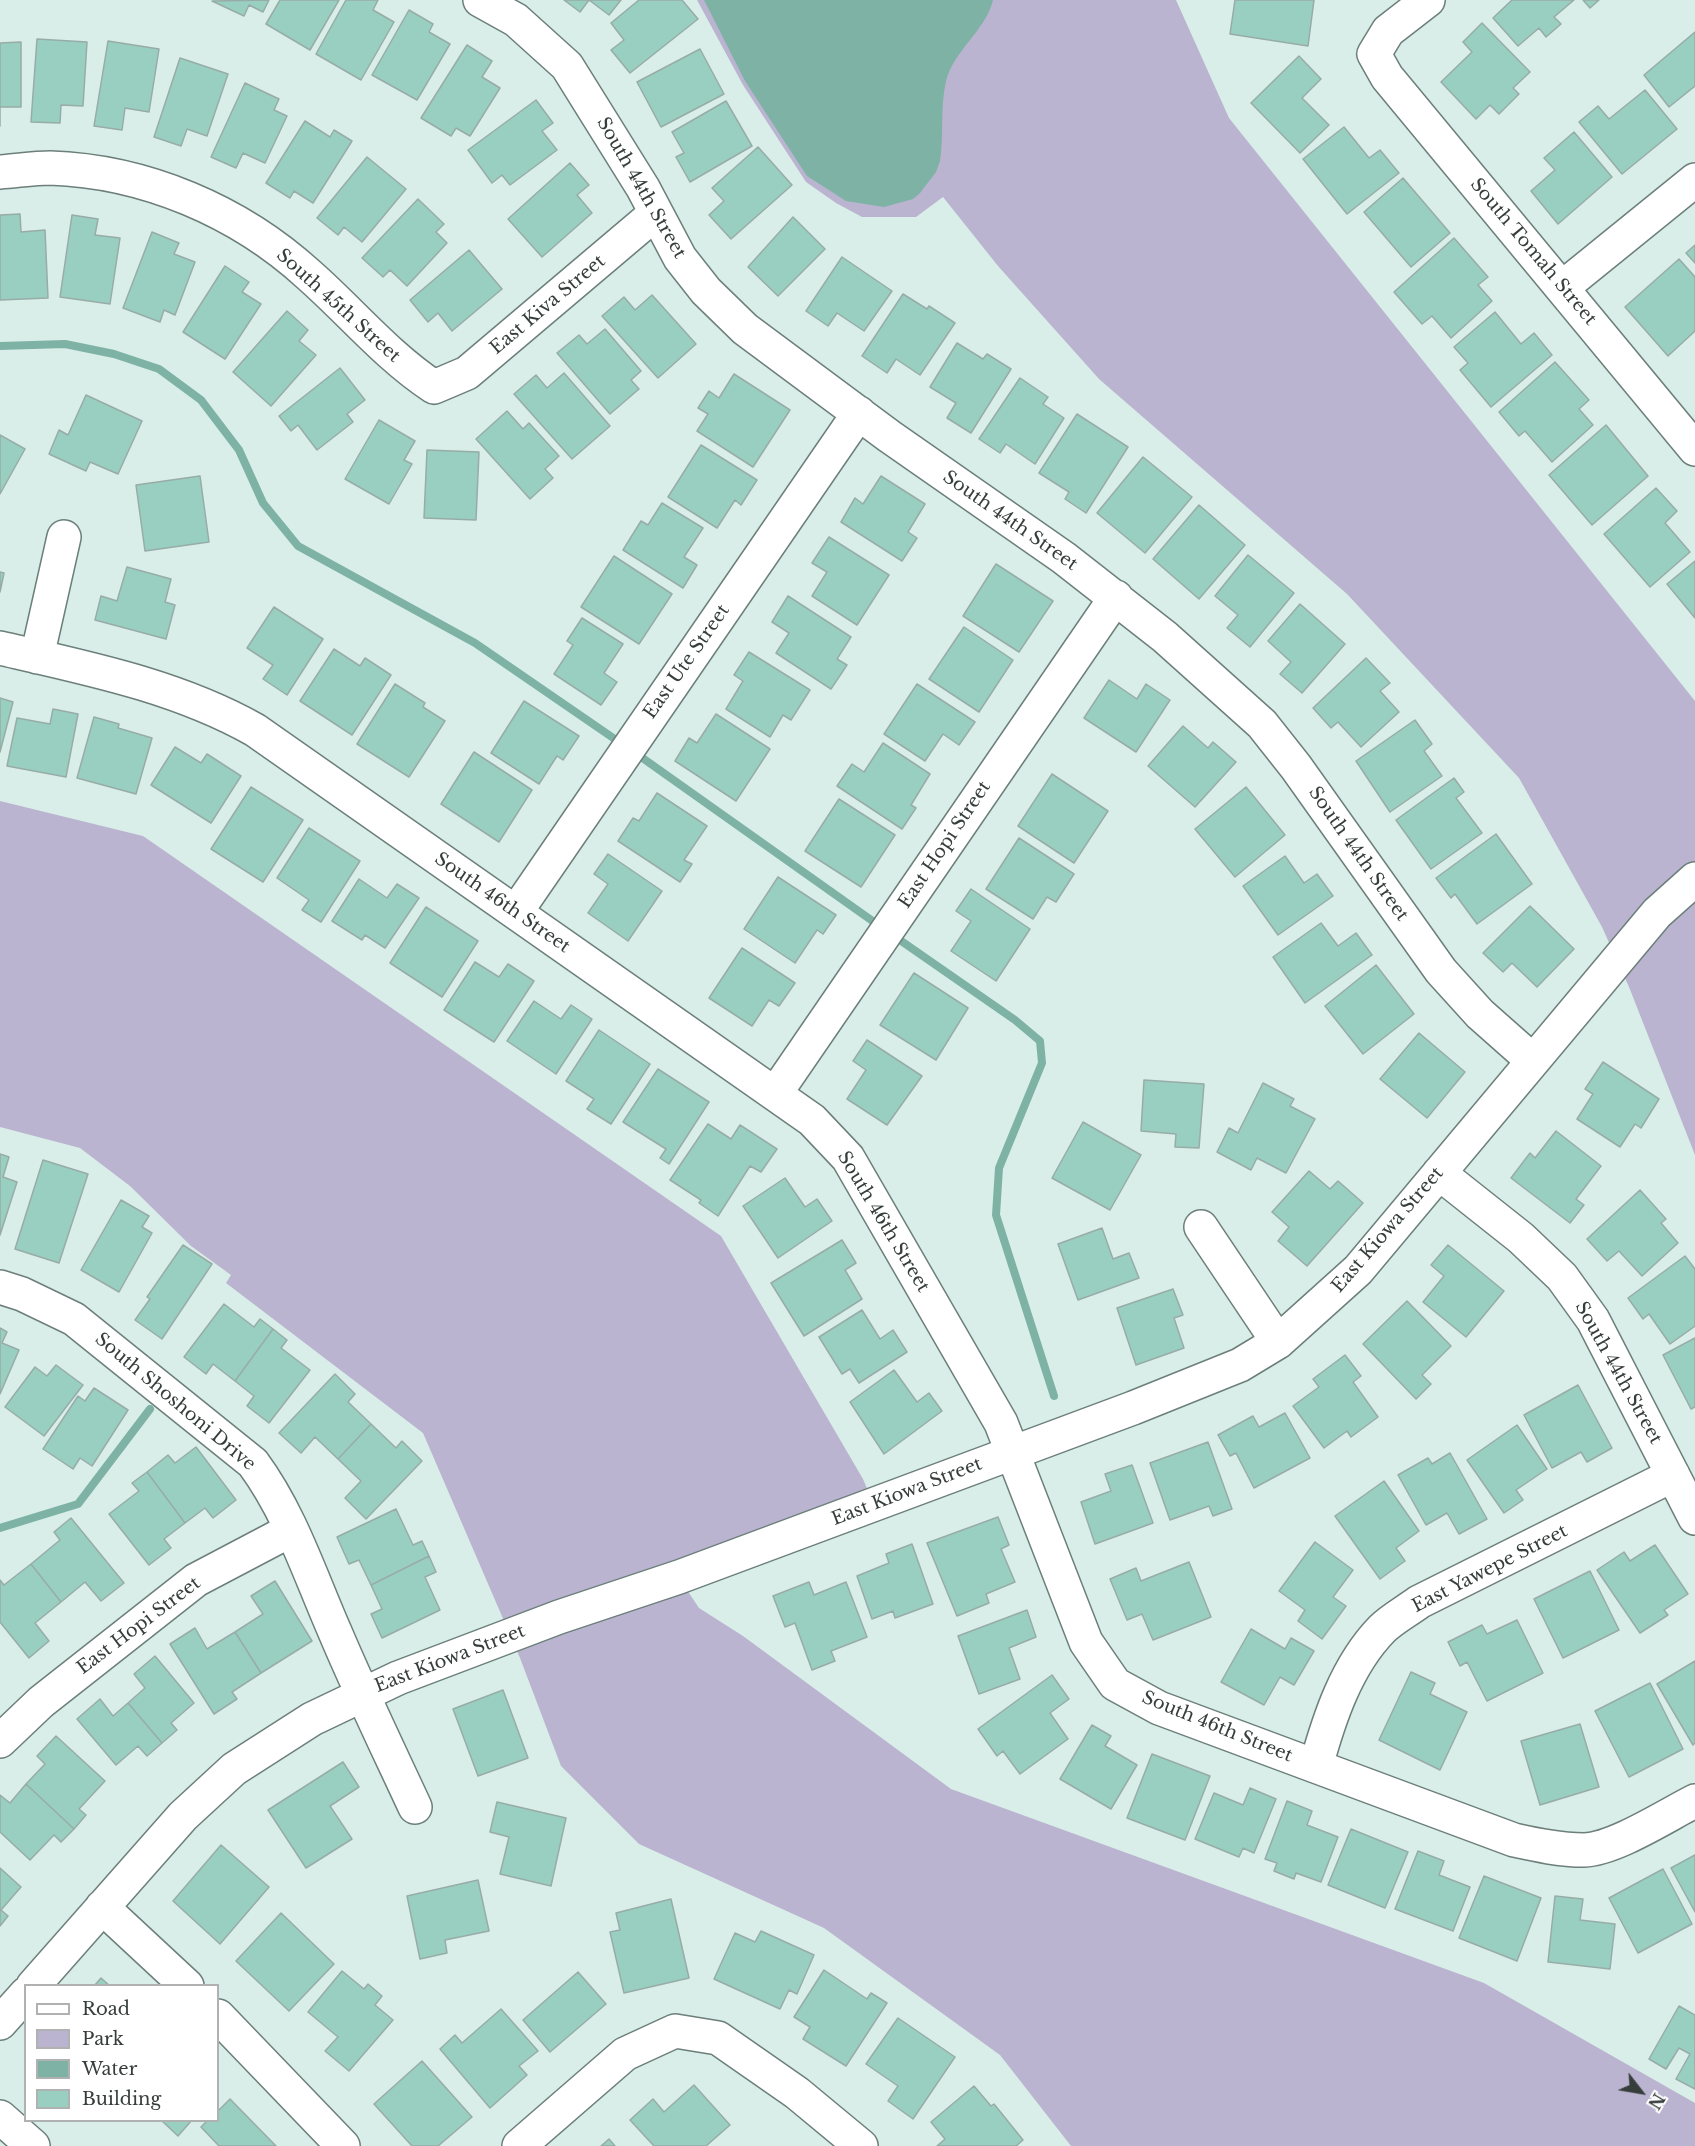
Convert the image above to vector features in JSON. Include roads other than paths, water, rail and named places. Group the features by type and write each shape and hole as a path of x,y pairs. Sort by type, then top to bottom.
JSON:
{"street":[{"name":"South 44th Street","path":"480,0 516,20 567,66 643,188 680,258 706,291 745,329 1116,597 1166,637 1262,724 1296,767 1441,971 1480,1014 1532,1060"},
{"name":"South Tomah Street","path":"1428,0 1388,31 1374,54 1387,77 1695,449"},
{"name":"South 45th Street","path":"0,172 49,168 114,175 189,198 238,222 308,274 406,369 434,387"},
{"path":"1563,287 1695,180"},
{"name":"East Kiva Street","path":"434,387 467,373 656,213"},
{"name":"East Ute Street","path":"516,912 859,413"},
{"path":"37,657 64,537"},
{"name":"East Hopi Street","path":"775,1094 1116,597"},
{"name":"South 46th Street","path":"0,648 170,691 217,708 255,730 812,1120 848,1158 1001,1423 1086,1642 1115,1684 1159,1708 1514,1840 1586,1850 1629,1836 1695,1800"},
{"name":"East Kiowa Street","path":"35,1984 183,1816 234,1768 312,1719 398,1678 559,1617 679,1577 1133,1408 1240,1365 1278,1342 1358,1270 1657,913 1695,879"},
{"name":"South 44th Street","path":"1439,1173 1521,1238 1562,1277 1593,1320 1695,1518"},
{"path":"1201,1227 1278,1342"},
{"name":"South Shoshoni Drive","path":"0,1287 22,1294 74,1318 253,1463 270,1485 362,1695 415,1807"},
{"name":"East Yawepe Street","path":"1316,1766 1325,1732 1346,1680 1382,1629 1419,1602 1673,1476"},
{"name":"East Hopi Street","path":"0,1740 41,1702 196,1580 291,1530"},
{"path":"102,1906 185,1984"},
{"path":"0,2023 24,1996"},
{"path":"219,2017 343,2146"},
{"path":"519,2146 625,2054 675,2031 718,2038 797,2093 861,2146"},
{"path":"0,2116 33,2146"}],"water":[{"path":"704,0 993,0 984,21 950,70 944,91 940,161 936,172 920,193 913,199 884,207 846,201 807,176 745,81"}],"waterway":[{"path":"0,346 65,344 114,354 159,369 201,400 239,450 263,503 298,546 475,643 622,744"},
{"path":"634,752 881,927"},
{"path":"894,936 1015,1020 1040,1041 1042,1063 999,1168 996,1215 1054,1396"},
{"path":"0,1528 78,1504 150,1409"}]}
